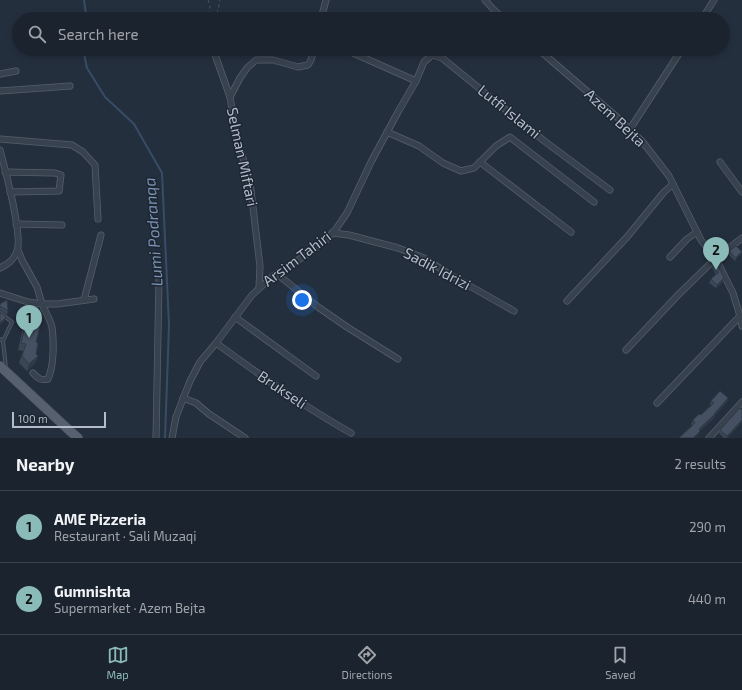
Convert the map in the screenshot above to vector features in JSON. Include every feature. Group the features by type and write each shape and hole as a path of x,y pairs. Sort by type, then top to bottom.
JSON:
{"main road":[{"path":"0,366 78,438"}],"street":[{"path":"323,12 326,0"},
{"path":"485,0 496,12"},
{"path":"706,12 714,0"},
{"name":"Selman Miftari","path":"215,56 230,97 237,138 250,182 260,266 259,288"},
{"name":"Selman Miftari","path":"230,97 247,68 256,60 273,60 298,67 308,65 312,56"},
{"path":"360,56 416,81"},
{"name":"Lutfi Islami","path":"416,81 424,62 432,56 442,58 543,140 610,190"},
{"name":"Azem Bejta","path":"546,56 630,129 642,141 669,176 701,240 716,258 733,293 742,326"},
{"path":"630,129 677,56"},
{"path":"0,74 16,72"},
{"name":"Arsim Tahiri","path":"172,438 176,417 183,398 200,362 252,294 277,274 309,253 336,229 347,213 371,162 416,81"},
{"path":"0,91 70,86"},
{"path":"387,132 418,146 443,163 461,171 474,168 496,146 510,137 594,202"},
{"path":"0,139 72,145 83,152 95,165 98,218"},
{"path":"0,150 15,214 18,250 37,287 51,326 53,346 51,373 48,379 43,380 38,378 33,373"},
{"path":"480,162 571,232"},
{"path":"720,162 742,192"},
{"path":"6,172 55,173 61,175 59,191 10,192"},
{"path":"567,301 628,238 664,192 673,184"},
{"path":"16,224 62,225"},
{"path":"670,257 687,239 697,232"},
{"name":"Sadik Idrizi","path":"332,233 348,235 398,248 424,258 452,276 514,311"},
{"path":"84,300 101,235"},
{"path":"626,350 678,295 716,258 742,238"},
{"path":"0,268 13,260 18,250"},
{"path":"277,274 347,328 398,359"},
{"path":"156,438 159,279"},
{"path":"0,293 28,302 42,304 57,304 94,299"},
{"path":"657,403 740,316"},
{"path":"235,317 316,376"},
{"name":"Brukseli","path":"216,343 283,392 322,417 351,433"},
{"path":"183,398 196,403 209,414 245,438"},
{"path":"709,438 742,402"}],"lane":[{"path":"0,313 12,322 1,340 7,372"}],"path":[{"path":"208,0 210,12"},
{"path":"217,12 220,0"}],"building":[{"path":"736,246 742,252 736,258 729,251"},
{"path":"716,262 724,278 717,285 711,279 719,272 717,272 713,265"},
{"path":"7,300 8,311 0,307 0,304"},
{"path":"0,312 6,317 0,323"},
{"path":"27,317 42,319 36,342 38,343 36,354 38,356 29,364 22,356 26,344 21,343"},
{"path":"720,391 728,398 715,414 699,429 700,431 693,438 679,438 695,423 693,420 699,414 701,415 714,403 711,401"},
{"path":"740,408 742,410 742,420 727,436 720,430"}],"waterway":[{"name":"Lumi Podranqa","path":"84,0 86,12"},
{"name":"Lumi Podranqa","path":"84,56 87,68 105,97 134,124 162,173 169,325 165,438"}],"place":[{"name":"Gumnishta","path":"716,270"},
{"name":"AME Pizzeria","path":"29,338"}]}
